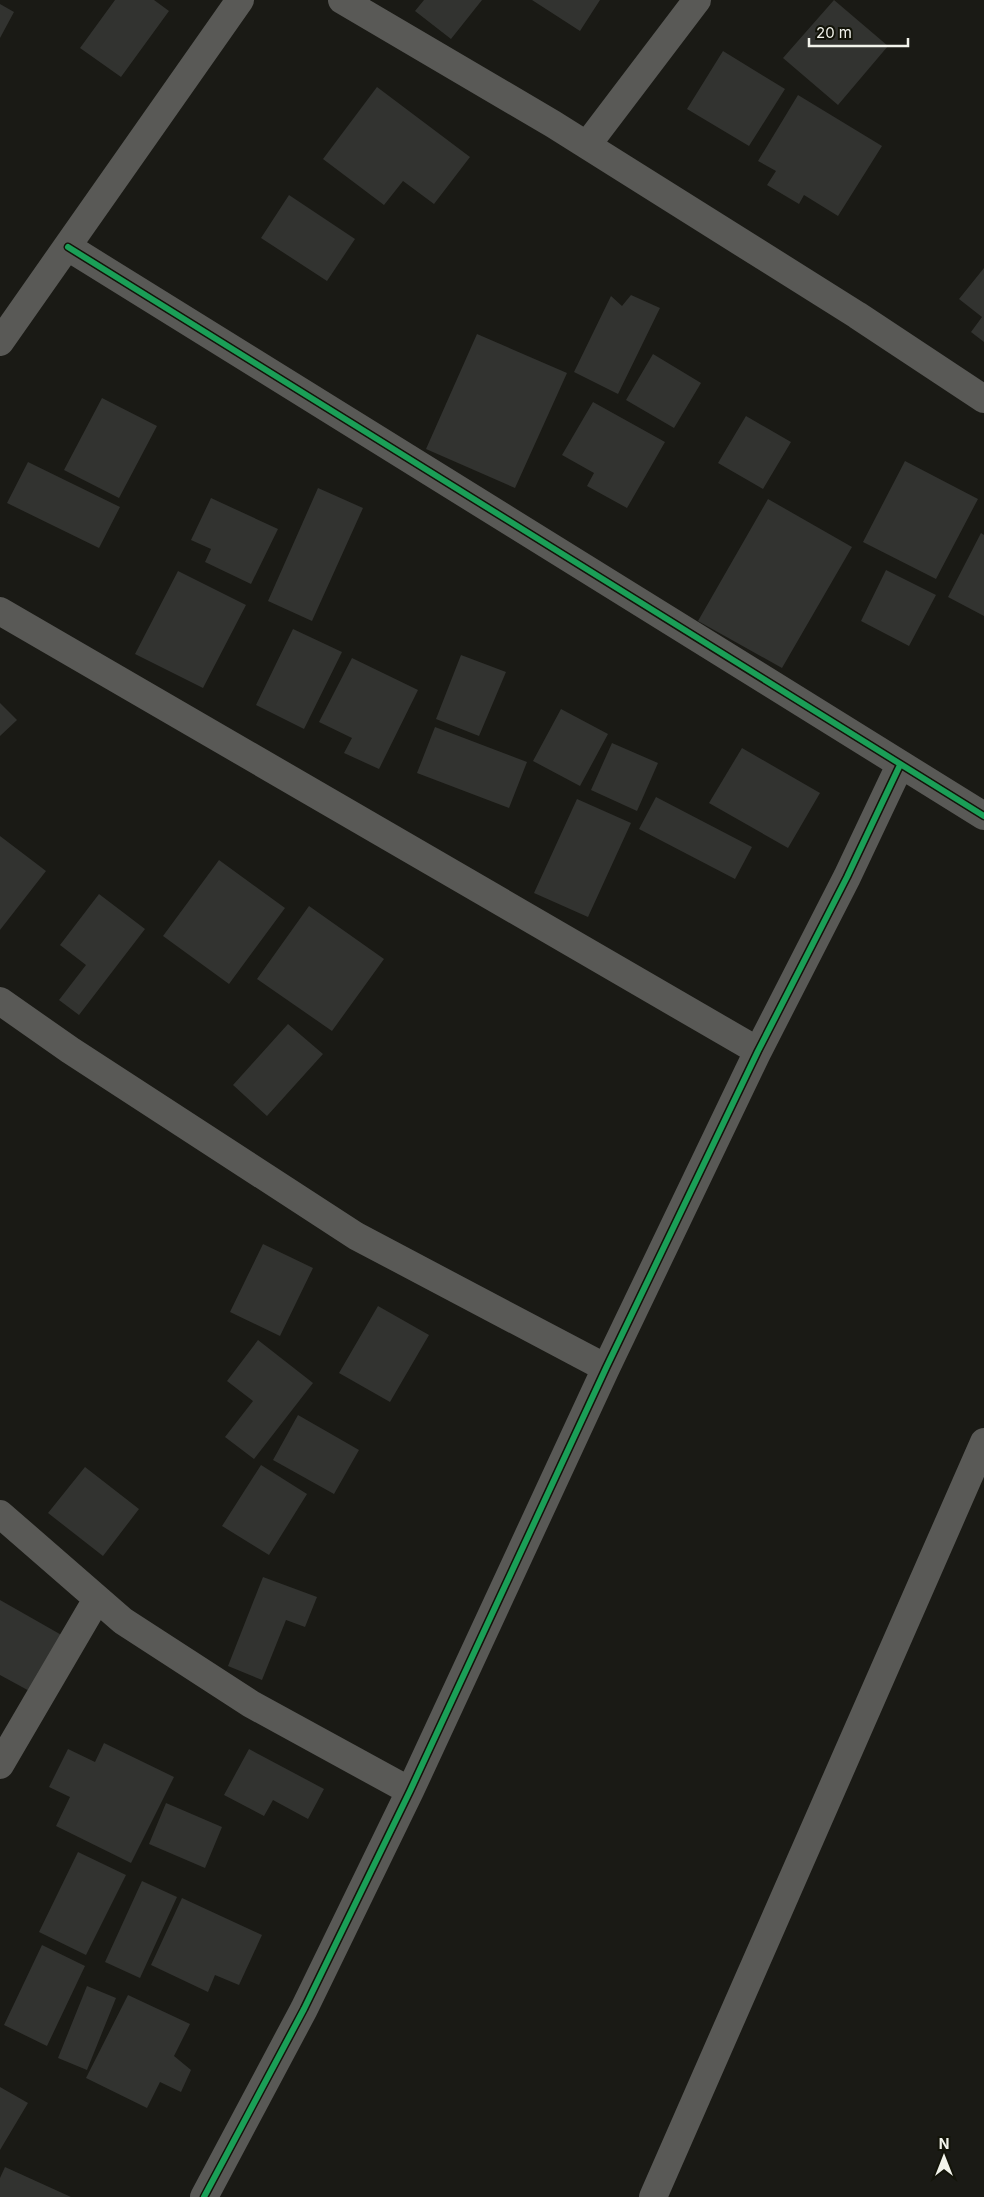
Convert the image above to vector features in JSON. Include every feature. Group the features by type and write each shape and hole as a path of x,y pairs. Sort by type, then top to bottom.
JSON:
{"street":[{"path":"0,342 240,0"},
{"path":"342,0 587,145 857,315 984,399"},
{"path":"587,145 697,0"},
{"path":"68,247 984,816"},
{"path":"0,611 758,1051"},
{"path":"204,2197 304,2009 410,1791 606,1368 758,1051 847,877 900,765"},
{"path":"0,1001 70,1050 356,1236 606,1368"},
{"path":"653,2197 984,1442"},
{"path":"0,1514 123,1621 251,1704 410,1791"},
{"path":"0,1765 97,1599"}],"building":[{"path":"115,0 154,0 169,11 121,77 80,48"},
{"path":"424,0 482,0 451,39 415,11"},
{"path":"532,0 600,0 580,31"},
{"path":"834,0 888,46 838,105 783,58"},
{"path":"0,4 14,12 0,38"},
{"path":"723,51 785,89 749,146 687,109"},
{"path":"377,87 470,157 434,204 403,181 384,205 323,159"},
{"path":"798,95 882,146 838,216 804,195 799,204 767,185 776,171 758,161"},
{"path":"289,195 355,239 327,281 261,238"},
{"path":"984,268 984,342 971,332 982,317 959,299"},
{"path":"631,295 660,308 618,394 574,372 611,296 622,306"},
{"path":"477,334 567,373 515,488 426,449"},
{"path":"653,354 701,383 674,428 626,400"},
{"path":"102,398 157,426 119,498 64,470"},
{"path":"593,402 665,442 627,508 587,486 594,473 562,455"},
{"path":"746,416 791,442 763,489 718,463"},
{"path":"905,461 978,499 936,579 863,542"},
{"path":"28,462 120,507 99,548 7,503"},
{"path":"318,488 363,508 312,621 268,601"},
{"path":"211,498 278,529 251,584 205,562 211,549 191,540"},
{"path":"768,499 852,547 782,668 698,621"},
{"path":"981,533 984,535 984,616 948,597"},
{"path":"886,570 936,595 909,646 861,621"},
{"path":"178,571 246,605 203,688 135,654"},
{"path":"293,629 342,652 304,729 256,705"},
{"path":"461,655 506,672 479,736 436,719"},
{"path":"352,658 418,690 379,769 344,753 352,738 319,722"},
{"path":"0,703 17,720 0,736"},
{"path":"561,709 608,734 580,786 533,761"},
{"path":"435,727 527,762 509,808 417,773"},
{"path":"612,743 658,763 637,811 591,790"},
{"path":"742,748 820,793 788,848 709,803"},
{"path":"656,797 752,847 735,879 639,829"},
{"path":"577,799 631,823 588,917 534,893"},
{"path":"0,836 46,871 0,930"},
{"path":"219,860 285,908 229,984 163,936"},
{"path":"99,894 145,929 79,1015 59,1000 86,965 60,945"},
{"path":"309,906 384,959 332,1031 257,979"},
{"path":"288,1024 323,1054 267,1116 233,1085"},
{"path":"263,1244 313,1268 280,1336 230,1312"},
{"path":"378,1306 429,1335 390,1402 339,1373"},
{"path":"258,1340 313,1383 254,1459 225,1437 253,1401 227,1381"},
{"path":"298,1415 359,1450 334,1494 273,1460"},
{"path":"261,1465 307,1494 269,1555 222,1526"},
{"path":"85,1467 139,1509 103,1556 48,1513"},
{"path":"263,1577 317,1597 305,1627 286,1620 262,1680 228,1666"},
{"path":"0,1600 65,1637 33,1693 0,1675"},
{"path":"104,1743 174,1777 131,1863 56,1826 70,1797 49,1787 68,1749 95,1762"},
{"path":"249,1749 324,1789 308,1819 273,1800 264,1816 224,1795"},
{"path":"166,1803 222,1827 205,1868 149,1844"},
{"path":"78,1852 126,1875 86,1955 39,1932"},
{"path":"142,1881 177,1897 140,1978 105,1962"},
{"path":"182,1898 262,1935 239,1985 215,1975 208,1992 151,1965"},
{"path":"42,1945 85,1966 47,2046 4,2025"},
{"path":"87,1986 116,1998 87,2070 58,2058"},
{"path":"128,1995 190,2024 174,2056 191,2070 181,2092 160,2082 147,2108 86,2078"},
{"path":"0,2087 28,2103 0,2150"},
{"path":"5,2167 71,2197 0,2197 0,2178"}],"cycle path":[{"path":"68,247 984,816"},
{"path":"204,2197 304,2009 410,1791 606,1368 758,1051 847,877 900,765"}]}
